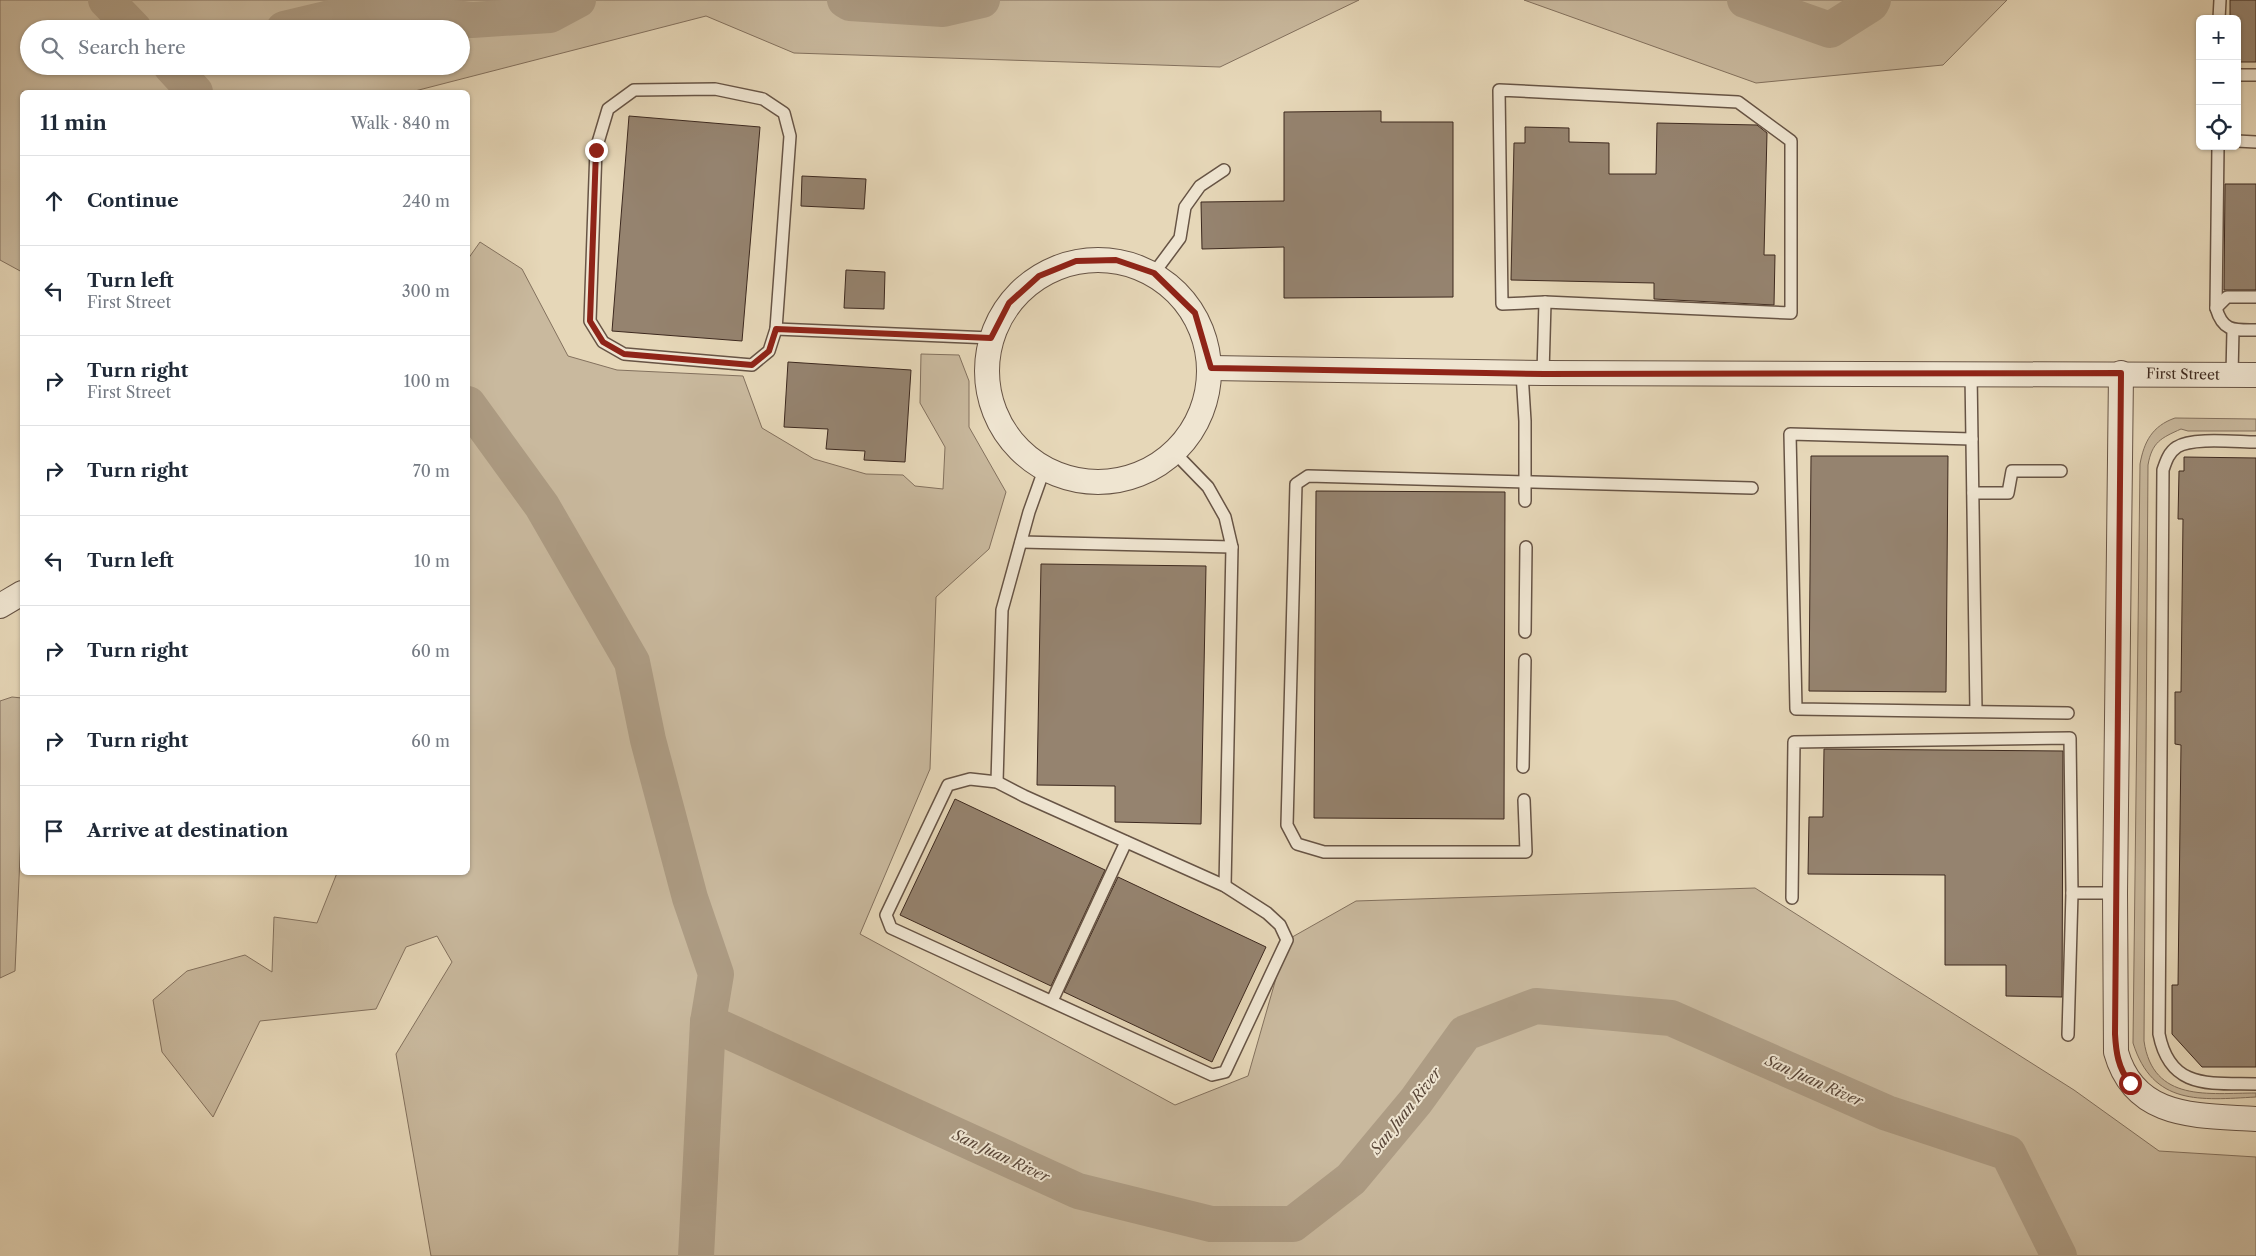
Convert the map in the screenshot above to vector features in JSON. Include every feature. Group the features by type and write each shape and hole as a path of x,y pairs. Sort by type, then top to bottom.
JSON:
{"street":[{"path":"1116,260 1154,273 1195,313 1211,368 1202,414 1176,453 1135,478 1089,484 1044,470 1006,436 987,389 991,338 1009,303 1039,276 1076,261 1116,260"},
{"name":"First Street","path":"1211,368 1533,373 2256,374"},
{"path":"2121,373 2115,893 2116,1052 2124,1075 2140,1092 2176,1111 2256,1119"},
{"path":"0,606 20,594"}],"lane":[{"path":"2219,15 2220,0"},
{"path":"2241,75 2256,75"},
{"path":"715,89 763,99 784,113 790,136 776,329 769,351 752,365 624,354 603,342 590,321 596,150 608,109 634,90 715,89"},
{"path":"1499,90 1738,102 1791,141 1791,313 1545,302 1502,304 1499,90"},
{"path":"2241,141 2256,142"},
{"path":"2218,150 2216,308 2219,319 2233,330 2256,330"},
{"path":"1154,273 1180,238 1185,206 1200,186 1224,170"},
{"path":"2216,308 2226,297 2256,297"},
{"path":"1525,500 1525,421 1545,302"},
{"path":"776,329 991,338"},
{"path":"2232,374 2233,330"},
{"path":"1971,373 1976,711"},
{"path":"1972,439 1790,434 1796,708 2068,713"},
{"path":"2256,442 2185,443 2174,450 2168,457 2164,470 2159,1024 2161,1045 2165,1056 2171,1066 2186,1078 2209,1083 2256,1084"},
{"path":"1176,453 1208,487 1225,517 1232,547 1225,886"},
{"path":"997,782 1002,610 1044,470"},
{"path":"1973,493 2008,493 2012,471 2060,471"},
{"path":"1524,800 1526,852 1324,852 1297,844 1287,825 1296,484 1308,476 1525,480 1752,488"},
{"path":"1021,542 1232,547"},
{"path":"1525,632 1526,547"},
{"path":"1523,767 1525,660"},
{"path":"1792,898 1794,742 2070,738 2072,893 2068,1035"},
{"path":"970,779 997,782 1126,842 1225,886 1267,913 1280,925 1286,940 1225,1072 1212,1075 891,928 886,915 948,785 970,779"},
{"path":"1052,1001 1126,842"},
{"path":"2072,893 2115,893"}],"shaded area":[{"path":"0,0 1359,0 1220,67 794,53 706,16 419,90 20,90 20,271 0,260"},
{"path":"1524,0 2007,0 1943,65 1756,83"},
{"path":"480,242 522,269 568,356 617,370 743,376 762,428 814,459 866,474 903,475 915,486 943,489 945,447 920,403 921,354 959,355 969,381 969,427 1006,492 989,549 936,597 930,769 860,934 1175,1105 1248,1076 1287,940 1356,901 1755,888 2074,1090 2159,1151 2256,1157 2256,1256 431,1256 396,1054 452,962 437,936 406,947 376,1009 260,1021 213,1117 162,1052 153,1000 187,971 245,955 272,972 274,917 317,923 336,875 470,875 470,256"},
{"path":"2175,418 2256,419 2256,431 2188,431 2181,429 2158,442 2152,451 2148,465 2144,1041 2149,1061 2159,1075 2171,1085 2202,1093 2256,1093 2256,1097 2198,1098 2181,1095 2166,1089 2153,1078 2142,1064 2133,1043 2140,464 2150,436 2160,425"},
{"path":"12,697 20,698 20,856 15,971 0,978 0,701"}],"building":[{"path":"2230,0 2256,0 2256,62 2241,62 2241,15 2230,15"},
{"path":"1381,111 1381,122 1453,122 1453,297 1284,298 1284,247 1202,249 1201,202 1284,201 1284,112"},
{"path":"629,116 760,127 742,341 612,331"},
{"path":"1657,123 1757,125 1767,133 1764,255 1775,255 1774,305 1654,299 1654,283 1511,280 1514,143 1525,143 1525,127 1569,128 1569,142 1609,143 1609,174 1656,174"},
{"path":"802,176 866,179 864,209 801,206"},
{"path":"2225,184 2256,184 2256,290 2224,290"},
{"path":"846,270 885,272 884,309 844,308"},
{"path":"788,362 911,370 905,462 864,460 865,451 826,449 828,429 784,427"},
{"path":"1811,456 1948,456 1946,692 1809,691"},
{"path":"2184,457 2256,458 2256,1067 2202,1067 2172,1034 2172,985 2178,985 2181,745 2175,744 2175,692 2181,692 2183,519 2178,519 2179,471 2184,471"},
{"path":"1316,491 1505,492 1504,819 1314,818"},
{"path":"1041,564 1206,566 1201,824 1115,822 1115,786 1037,785"},
{"path":"1824,749 2063,751 2062,997 2006,996 2006,965 1945,965 1945,875 1808,874 1809,817 1823,817"},
{"path":"955,799 1105,870 1051,986 900,915"},
{"path":"1118,877 1266,947 1212,1062 1064,992"}],"waterway":[{"name":"San Juan River","path":"106,0 125,20"},
{"path":"322,20 368,9 472,20 550,15 578,0"},
{"path":"845,0 850,3 943,9 982,0"},
{"path":"1745,0 1830,30 1871,4 1873,0"},
{"name":"San Juan River","path":"179,75 193,90"},
{"path":"470,407 542,506 632,662 648,740 690,898 716,974 708,1022 696,1256"},
{"name":"San Juan River","path":"708,1022 1078,1191 1211,1224 1293,1224 1351,1179 1416,1101 1465,1033 1536,1006 1671,1018 1887,1113 2008,1153 2059,1256"}],"route":[{"path":"596,150 590,321 603,342 624,354 752,365 769,351 776,329 991,338 1009,303 1039,276 1076,261 1116,260 1154,273 1195,313 1211,368 1544,374 2121,373 2119,413 2115,1034 2116,1052 2124,1075 2130,1083"}]}
